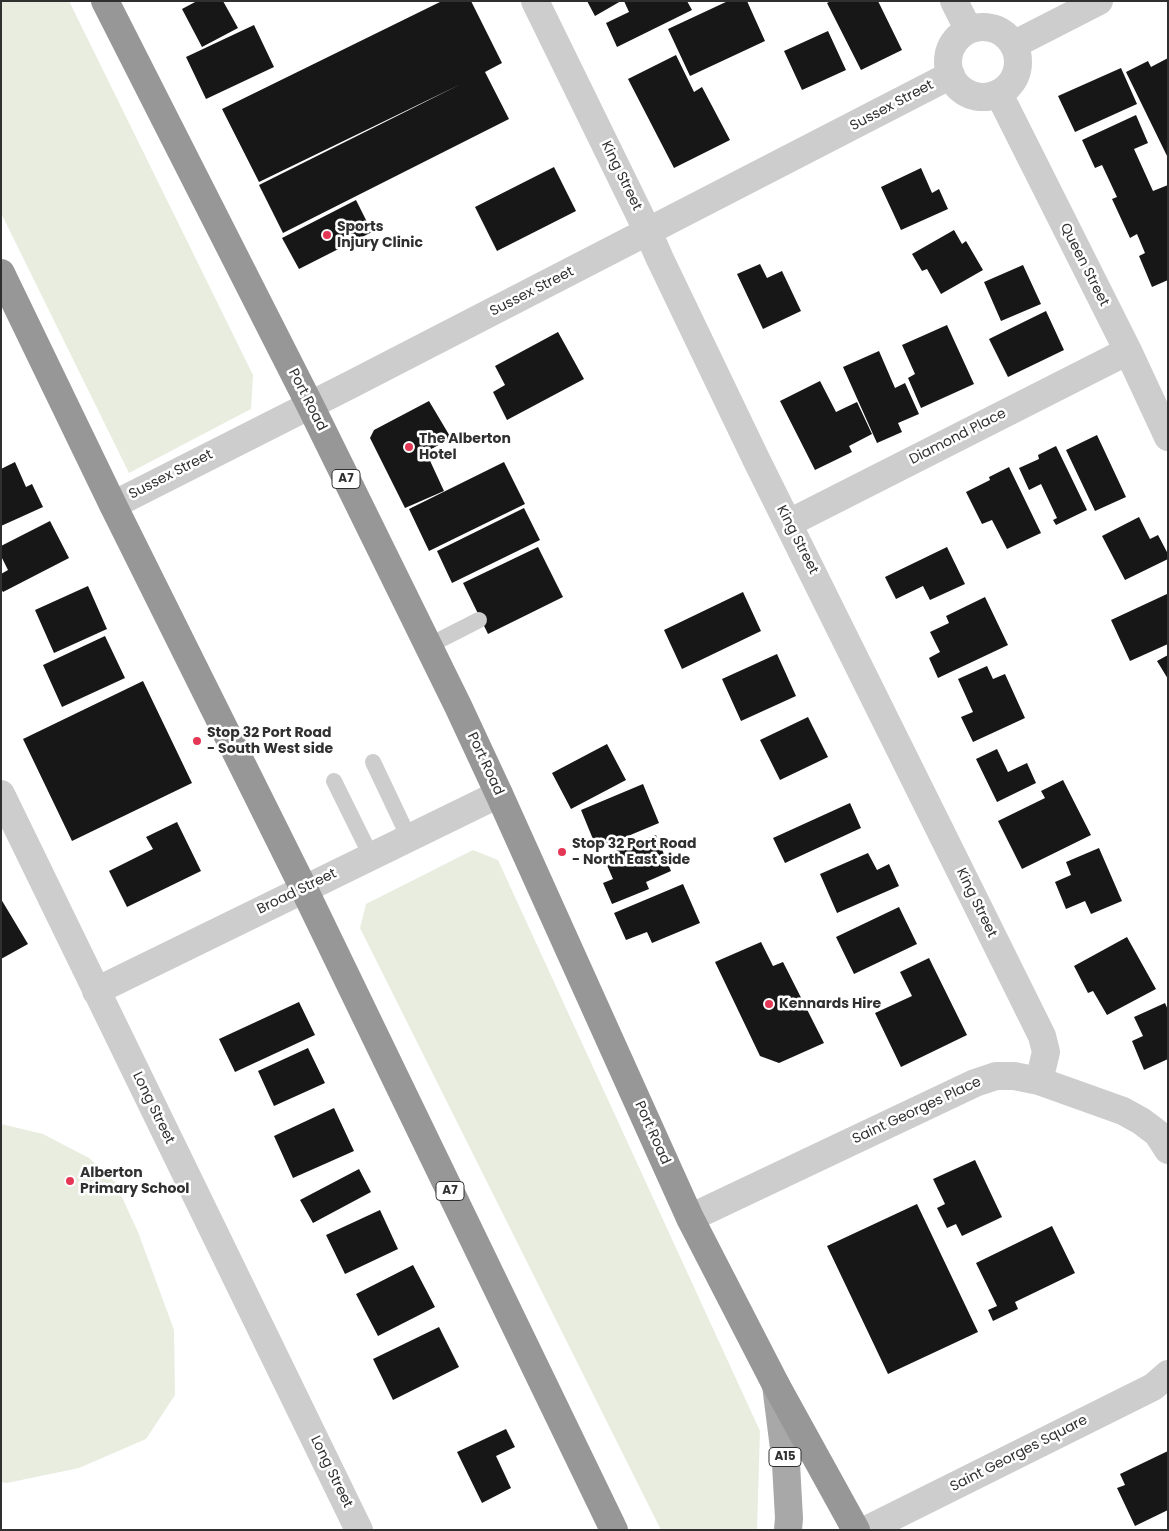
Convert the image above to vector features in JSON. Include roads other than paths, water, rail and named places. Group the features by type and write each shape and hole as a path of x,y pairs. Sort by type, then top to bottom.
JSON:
{"highway":[{"name":"Port Road","path":"105,1 310,405 428,646 499,794 690,1218 776,1385 856,1530"},
{"name":"A7","path":"1,273 113,505 304,889 614,1530"}],"main road":[{"name":"A15","path":"776,1385 786,1464 790,1518 788,1530"}],"street":[{"name":"King Street","path":"535,1 756,458 1042,1036 1046,1052 1039,1081"},
{"path":"954,1 968,30"},
{"path":"1014,44 1099,1"},
{"path":"978,26 989,26 1008,36 1014,44 1019,66 1015,78 999,94 988,97 976,96 966,92 957,85 951,75 948,65 952,44 968,30 978,26"},
{"name":"Sussex Street","path":"113,505 951,75"},
{"name":"Queen Street","path":"999,94 1128,351 1168,437"},
{"name":"Diamond Place","path":"789,523 1128,351"},
{"name":"Long Street","path":"1,794 359,1530"},
{"name":"Broad Street","path":"96,991 499,794"},
{"name":"Saint Georges Place","path":"690,1218 975,1083 996,1076 1014,1076 1039,1081 1123,1111 1142,1121 1157,1133 1168,1150"},
{"name":"Saint Georges Square","path":"866,1530 1153,1387 1168,1374"}],"lane":[{"path":"428,646 478,620"},
{"path":"373,762 409,838"},
{"path":"334,782 371,856"}],"place":[{"name":"Sports Injury Clinic","path":"327,235"},
{"name":"The Alberton Hotel","path":"409,447"},
{"name":"Stop 32 Port Road - South West side","path":"197,741"},
{"name":"Stop 32 Port Road - North East side","path":"562,852"},
{"name":"Kennards Hire","path":"769,1004"},
{"name":"Alberton Primary School","path":"70,1181"}]}
